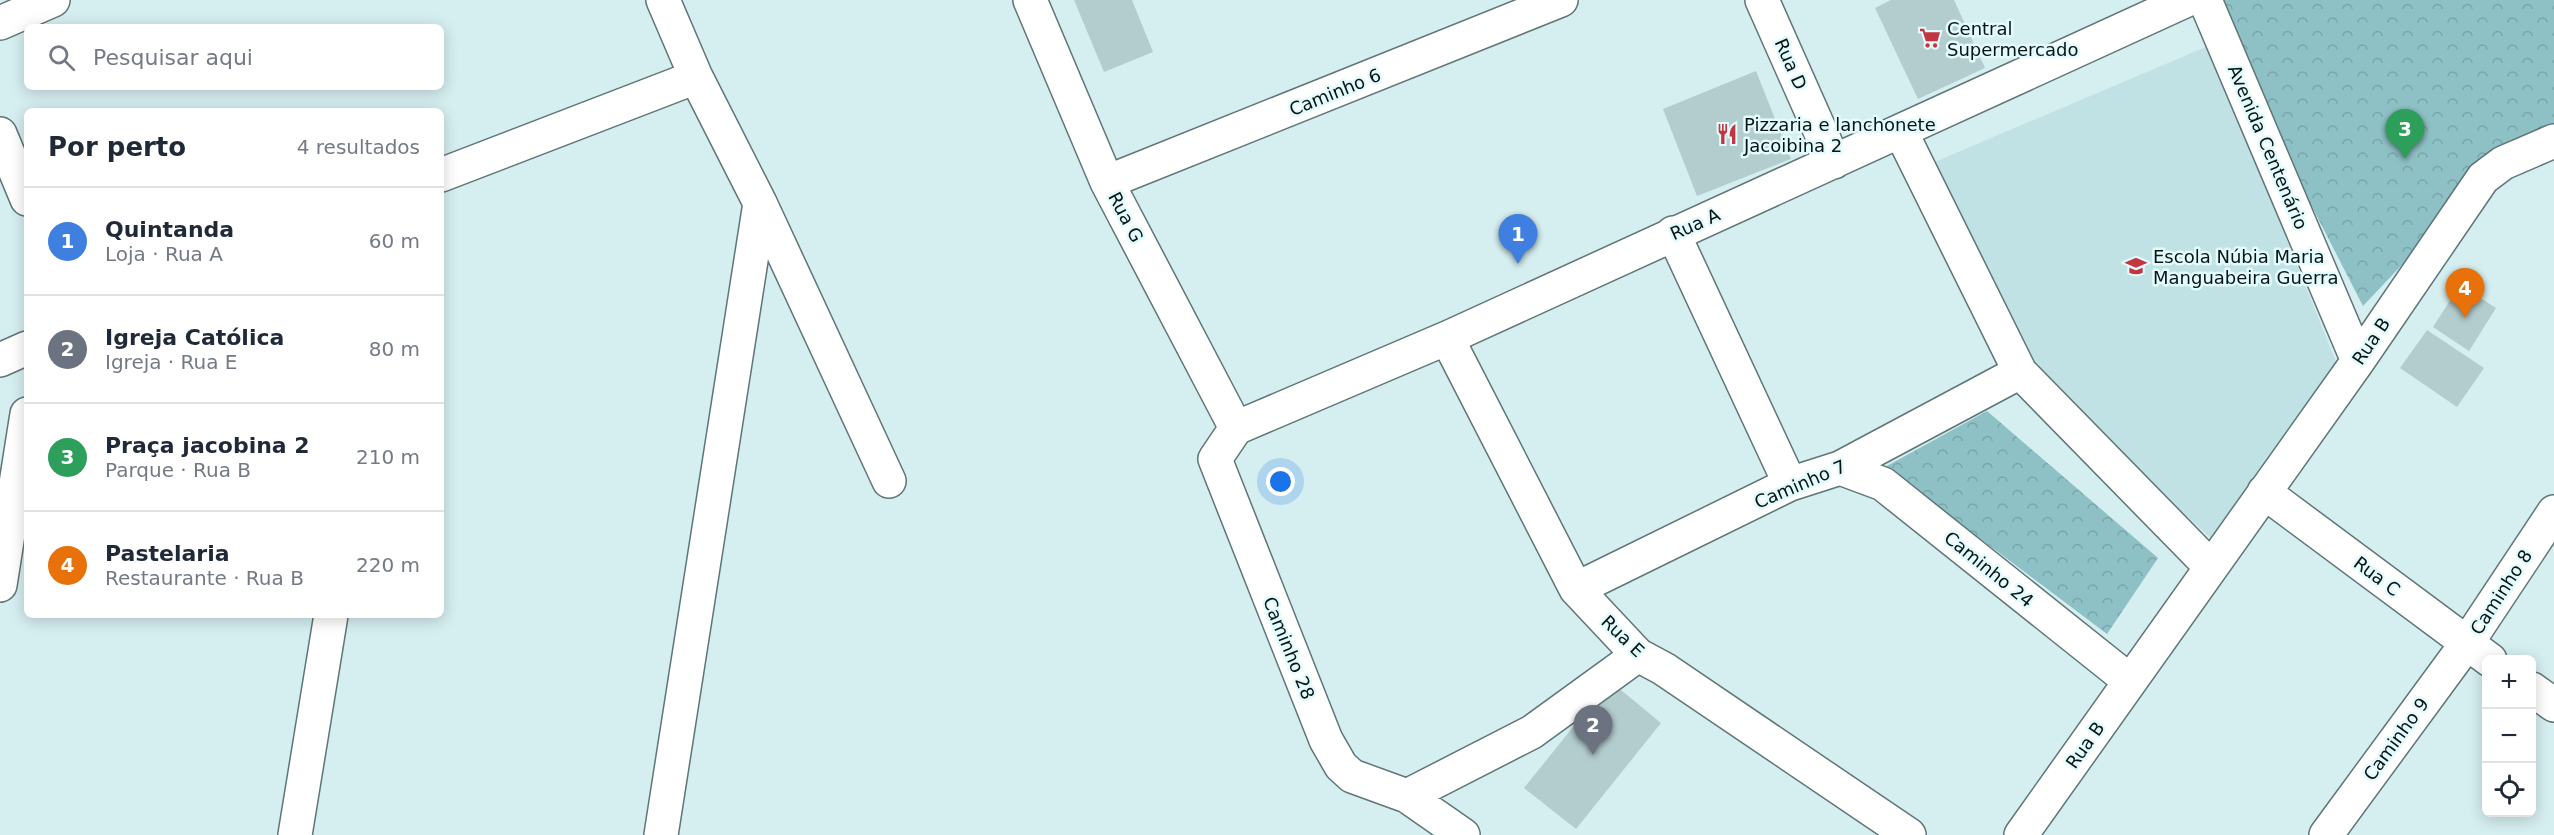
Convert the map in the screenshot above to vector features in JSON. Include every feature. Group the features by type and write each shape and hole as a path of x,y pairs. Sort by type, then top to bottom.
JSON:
{"street":[{"path":"0,23 53,0"},
{"path":"663,0 696,77 760,204 889,481"},
{"name":"Rua G","path":"1030,0 1107,182 1236,428"},
{"name":"Caminho 6","path":"1107,182 1493,13 1562,0"},
{"name":"Rua D","path":"1762,0 1834,162"},
{"name":"Rua A","path":"1236,428 1447,338 2187,0"},
{"name":"Avenida Centenário","path":"2205,0 2358,361"},
{"path":"444,174 696,77"},
{"path":"1901,132 2020,372 2211,567"},
{"path":"0,134 24,193"},
{"name":"Rua B","path":"2021,835 2358,361 2482,178 2503,164 2554,141"},
{"path":"661,835 760,204"},
{"path":"1673,233 1790,484"},
{"name":"Rua E","path":"1447,338 1576,589 1638,655 1664,669 1909,835"},
{"path":"0,360 24,349"},
{"name":"Caminho 7","path":"1576,589 1790,484 1840,468 2020,372"},
{"name":"Caminho 28","path":"1236,428 1215,459 1326,740 1341,766 1352,776 1407,796 1463,835"},
{"path":"0,585 24,433"},
{"name":"Caminho 24","path":"1840,468 1883,484 2130,681"},
{"name":"Rua C","path":"2265,492 2478,651"},
{"name":"Caminho 8","path":"2478,651 2554,512"},
{"path":"295,835 331,618"},
{"name":"Caminho 9","path":"2326,835 2478,651"},
{"path":"1407,796 1532,732 1638,655"},
{"path":"2536,692 2554,705"}],"shaded area":[{"name":"Escola Núbia Maria Manguabeira Guerra","path":"2208,46 2337,364 2213,540 2029,371 1923,167"}],"green space":[{"path":"2206,0 2554,0 2554,145 2489,173 2363,306"},
{"path":"1987,411 2158,558 2107,634 1885,467"}],"building":[{"path":"1074,0 1132,0 1153,52 1104,72"},
{"name":"Central Supermercado","path":"1891,0 1954,0 1985,68 1918,99 1875,8"},
{"name":"Pizzaria e lanchonete Jacoibina 2","path":"1756,71 1791,159 1697,196 1663,109"},
{"path":"2460,285 2496,308 2469,351 2433,327"},
{"path":"2427,330 2484,368 2457,407 2400,368"},
{"path":"1610,681 1661,723 1576,829 1524,788"}],"place":[{"name":"Central Supermercado","path":"1930,38"},
{"name":"Pizzaria e lanchonete Jacoibina 2","path":"1727,134"},
{"name":"Praça jacobina 2","path":"2405,159"},
{"name":"Quintanda","path":"1518,264"},
{"name":"Escola Núbia Maria Manguabeira Guerra","path":"2136,266"},
{"name":"Pastelaria","path":"2465,318"},
{"name":"Igreja Católica","path":"1593,755"}]}
